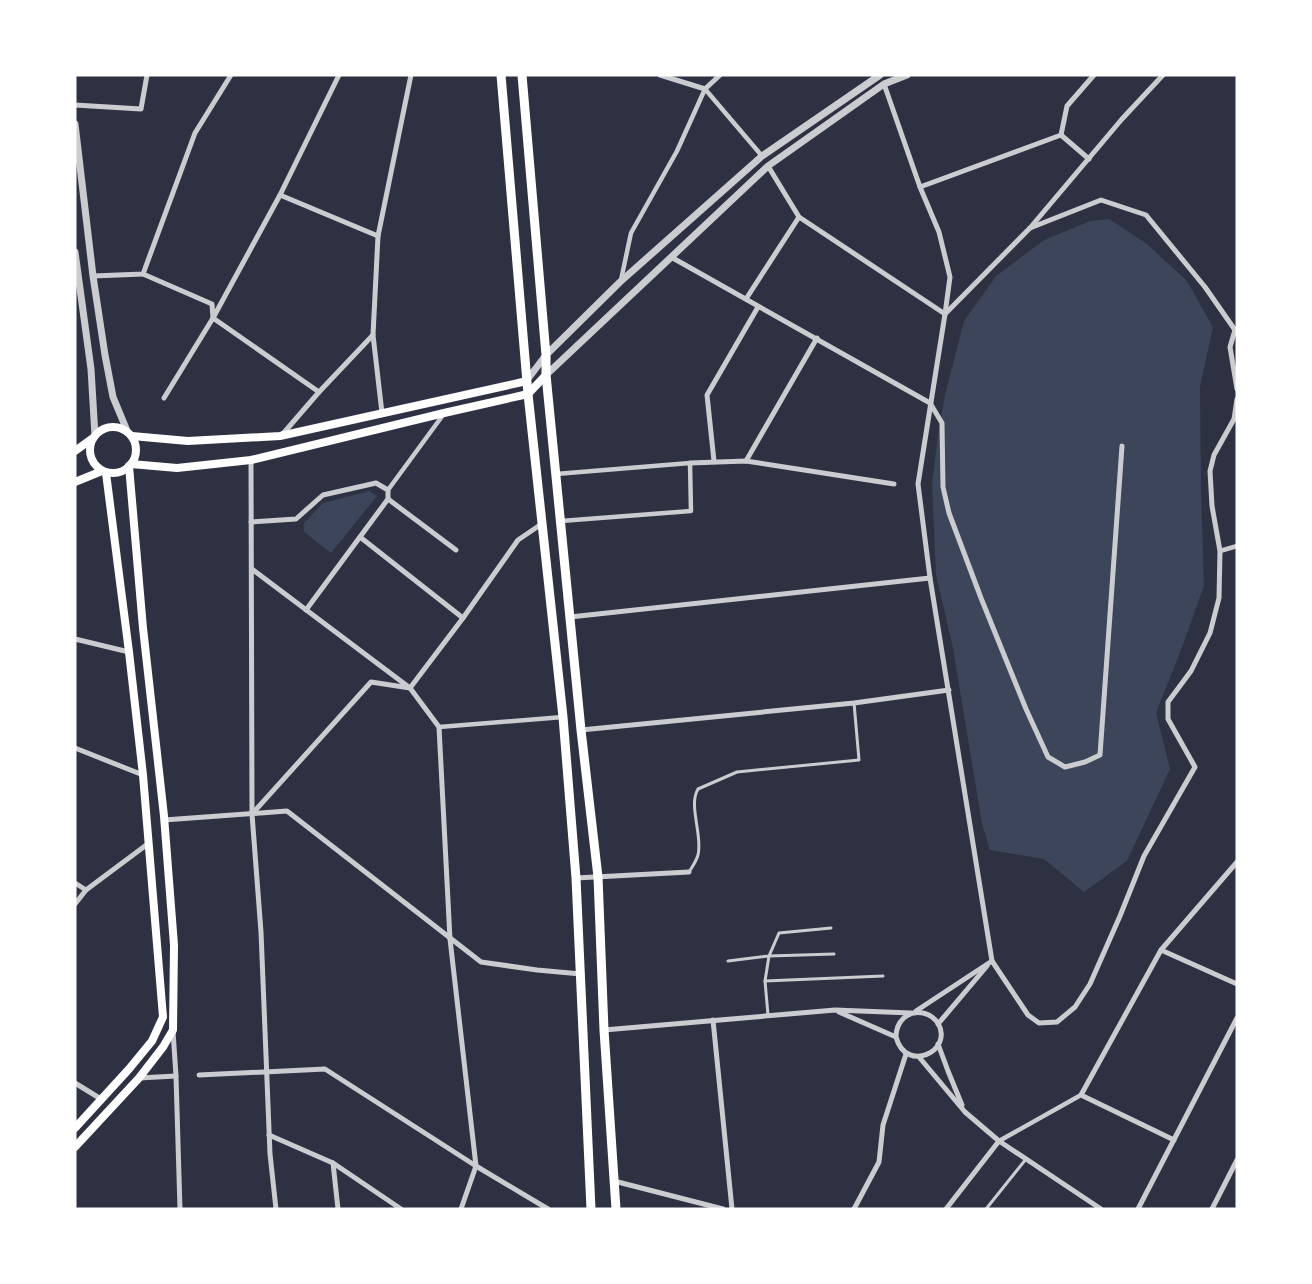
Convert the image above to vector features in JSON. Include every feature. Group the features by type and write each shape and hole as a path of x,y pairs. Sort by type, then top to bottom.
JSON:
{"main road":[{"path":"501,75 528,394 563,717 576,878 591,1209"},
{"path":"522,75 546,375 598,877 604,1030 616,1209"},
{"path":"130,465 177,468 251,460 528,394 546,375"},
{"path":"130,435 188,441 280,436 527,381"},
{"path":"75,451 101,430 110,427 119,428 130,435 136,445 130,465 125,470 117,473 104,472 75,483"},
{"path":"75,1128 152,1041 163,1017 143,775 129,652 104,472 95,465 90,456 90,446 94,437"},
{"path":"75,1147 139,1078 159,1053 173,1030 174,945 164,820 143,628 130,465"}],"street":[{"path":"75,105 141,109 147,75"},
{"path":"143,274 195,133 231,75"},
{"path":"164,398 213,318 280,195 339,75"},
{"path":"382,414 373,335 378,236 411,75"},
{"path":"660,75 705,89 762,156"},
{"path":"620,282 631,233 677,151 705,89 720,75"},
{"path":"527,381 546,355 646,257 762,156 880,75"},
{"path":"546,375 768,166 884,84 907,75"},
{"path":"1061,135 1067,106 1094,75"},
{"path":"945,314 1030,228 1122,119 1163,75"},
{"path":"884,84 920,187 939,232 950,277 918,484 930,578 992,961 1028,1015 1039,1023 1057,1022 1074,1007 1090,984 1144,856 1195,767 1168,719 1168,702 1191,671 1210,633 1219,598 1220,551 1212,506 1210,471 1214,455 1234,419 1237,399"},
{"path":"75,124 93,276 113,397 130,435"},
{"path":"920,187 1061,135"},
{"path":"1061,135 1089,159"},
{"path":"768,166 799,217 945,314"},
{"path":"280,195 378,236"},
{"path":"1030,228 1101,200 1146,215 1205,287 1236,331 1230,347 1237,388"},
{"path":"746,299 799,217"},
{"path":"75,252 91,369 94,437"},
{"path":"671,257 930,403 942,423 943,487 949,513 1026,709 1048,757 1065,767 1100,755 1122,446"},
{"path":"93,276 143,274 212,304 213,318"},
{"path":"714,461 706,395 758,307"},
{"path":"213,318 319,392"},
{"path":"280,436 373,335"},
{"path":"746,461 817,338"},
{"path":"306,610 388,499 388,490 444,413"},
{"path":"251,460 252,814 261,932 268,1136 276,1209"},
{"path":"556,474 690,462 746,461 894,484"},
{"path":"561,521 692,511 690,462"},
{"path":"251,522 296,519 323,495 376,483 388,490"},
{"path":"388,499 456,550"},
{"path":"410,688 518,540 543,523"},
{"path":"360,537 463,618"},
{"path":"1220,551 1237,546"},
{"path":"252,568 410,688 439,727 450,939 476,1166 461,1209"},
{"path":"570,617 930,578"},
{"path":"75,639 129,652"},
{"path":"252,814 371,682 410,688"},
{"path":"581,730 854,703 949,690"},
{"path":"439,727 563,717"},
{"path":"75,748 143,775"},
{"path":"164,820 287,811 481,962 581,974"},
{"path":"75,904 86,890 149,843"},
{"path":"946,1209 999,1141 1081,1095 1161,950 1237,862"},
{"path":"576,878 688,872"},
{"path":"75,883 86,890"},
{"path":"1161,950 1237,984"},
{"path":"604,1030 835,1010 913,1013 926,1013 938,1024 941,1034 938,1044 930,1053 919,1057 906,1054 900,1047 896,1037 899,1023 904,1017 913,1013 992,961"},
{"path":"938,1024 992,961"},
{"path":"835,1010 896,1037"},
{"path":"1138,1209 1237,1018"},
{"path":"713,1020 732,1209"},
{"path":"173,1030 180,1209"},
{"path":"938,1044 965,1112"},
{"path":"854,1209 879,1162 883,1125 906,1054"},
{"path":"919,1057 965,1112 999,1141 1101,1209"},
{"path":"199,1075 325,1069 476,1166 548,1209"},
{"path":"139,1078 176,1076"},
{"path":"75,1083 101,1099"},
{"path":"1081,1095 1174,1140"},
{"path":"268,1136 333,1163 401,1209"},
{"path":"1212,1209 1237,1160"},
{"path":"333,1163 338,1209"},
{"path":"614,1181 723,1209"}],"lane":[{"path":"688,872 698,856 694,796 698,789 737,772 860,760 854,703"},
{"path":"768,1015 765,981 769,956 780,933 831,928"},
{"path":"728,961 769,956 834,954"},
{"path":"765,981 883,976"},
{"path":"986,1209 1026,1159"}],"shaded area":[{"path":"1109,219 1147,244 1187,281 1213,327 1200,387 1204,586 1156,713 1170,769 1127,861 1084,892 1044,859 990,850 982,824 953,648 936,575 932,484 945,395 964,321 996,276 1044,240 1090,221"},
{"path":"369,491 377,496 331,553 304,532 304,523 323,503"}]}
